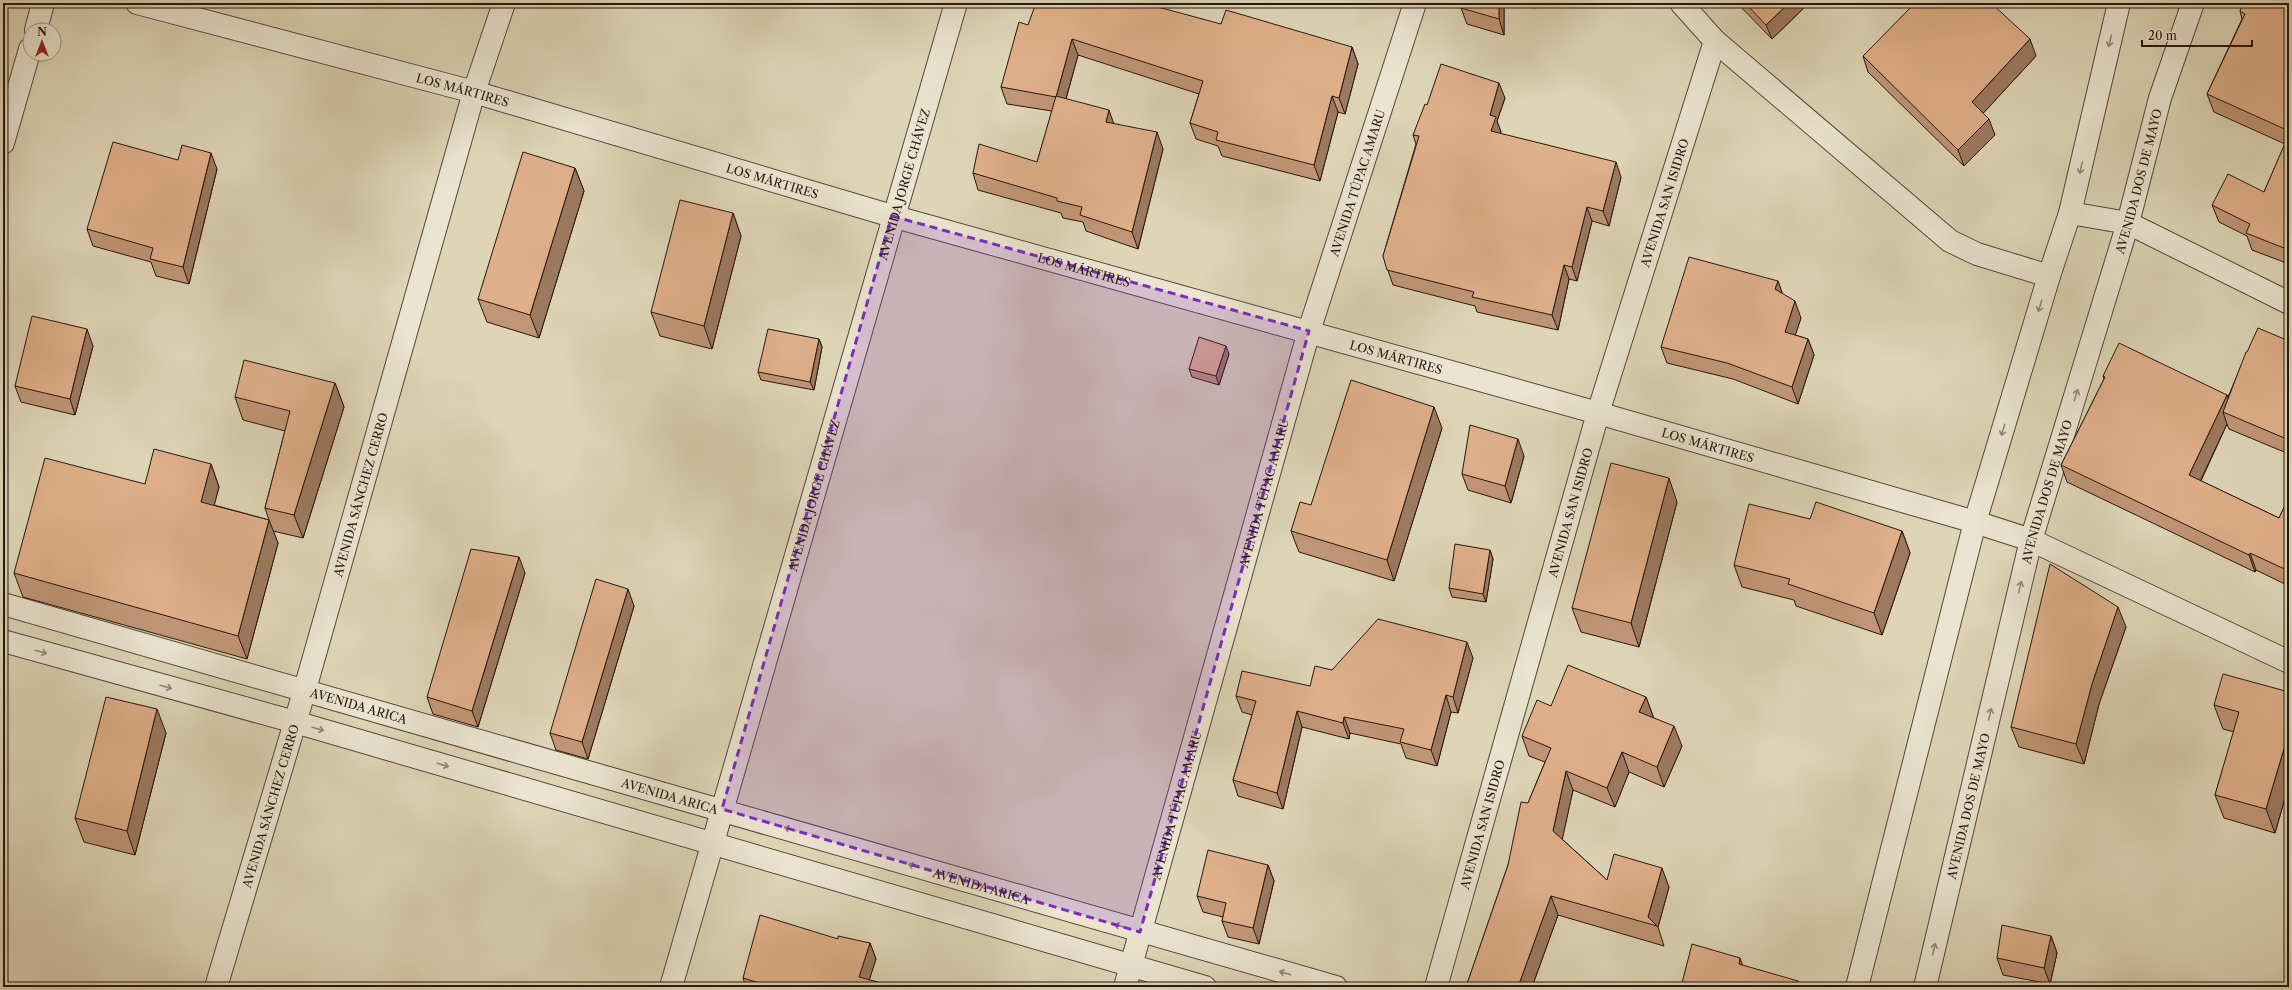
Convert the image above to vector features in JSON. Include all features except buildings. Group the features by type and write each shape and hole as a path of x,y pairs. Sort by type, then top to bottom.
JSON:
{"street":[{"path":"38,22 43,3"},
{"name":"LOS MÁRTIRES","path":"137,3 474,92 892,216 1309,331 1975,522 2031,540 2289,662"},
{"name":"AVENIDA SÁNCHEZ CERRO","path":"216,987 305,688 474,92 504,3"},
{"name":"AVENIDA JORGE CHÁVEZ","path":"671,987 892,216 956,3"},
{"name":"AVENIDA TÚPAC AMARU","path":"1125,987 1309,331 1415,3"},
{"path":"1681,3 1715,41 1950,241 1977,254 2049,276"},
{"path":"1857,987 1975,522 2049,276 2070,213 2119,3"},
{"name":"AVENIDA DOS DE MAYO","path":"1925,987 2031,540 2128,223 2160,98 2193,3"},
{"name":"AVENIDA SAN ISIDRO","path":"1436,987 1598,413 1715,41"},
{"path":"3,143 27,62"},
{"path":"2070,213 2128,223 2289,303"},
{"name":"AVENIDA ARICA","path":"3,604 305,688 1140,932 1336,987"},
{"path":"3,641 295,722 1205,987"}],"highlighted area":[{"path":"892,216 1309,331 1140,932 722,809"}]}
